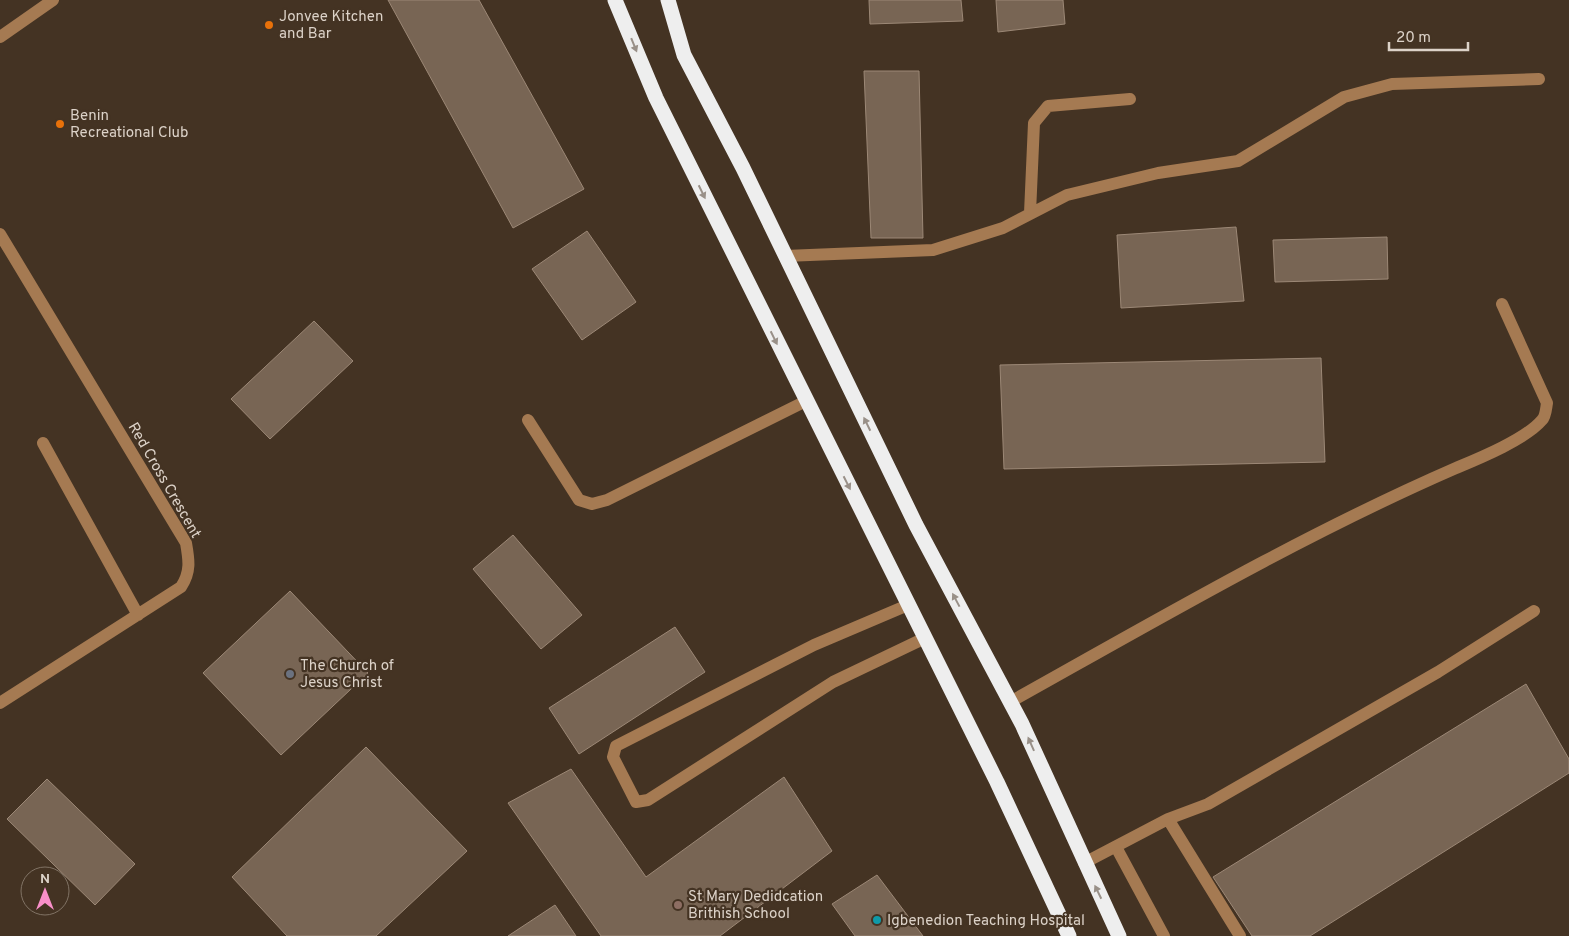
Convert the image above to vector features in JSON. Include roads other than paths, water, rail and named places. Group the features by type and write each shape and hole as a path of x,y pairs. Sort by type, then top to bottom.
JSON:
{"highway":[{"path":"615,0 656,98 996,782 1069,936"},
{"path":"668,0 684,55 785,256 916,525 1010,702 1119,936"}],"street":[{"path":"30,0 38,11"},
{"path":"0,37 53,0"},
{"path":"785,256 933,250 1003,228 1066,195 1158,173 1238,161 1344,97 1392,84 1539,80"},
{"path":"1030,213 1034,123 1040,112 1048,106 1130,99"},
{"name":"Red Cross Crescent","path":"0,234 186,543 190,567 188,578 181,587 0,703"},
{"path":"1010,702 1336,523 1467,464 1527,433 1544,419 1547,403 1502,304"},
{"path":"528,420 579,500 592,504 607,500 806,401"},
{"path":"43,443 138,615"},
{"path":"908,605 814,645 616,746 613,757 636,802 648,800 833,682 925,638"},
{"path":"1084,863 1168,820 1208,804 1438,672 1534,612"},
{"path":"1168,820 1240,936"},
{"path":"1116,847 1164,936"}],"place":[{"name":"Jonvee Kitchen and Bar","path":"269,25"},
{"name":"Benin Recreational Club","path":"60,124"},
{"name":"The Church of Jesus Christ","path":"290,674"},
{"name":"St Mary Dedidcation Brithish School","path":"678,905"},
{"name":"Igbenedion Teaching Hospital","path":"877,920"}]}
